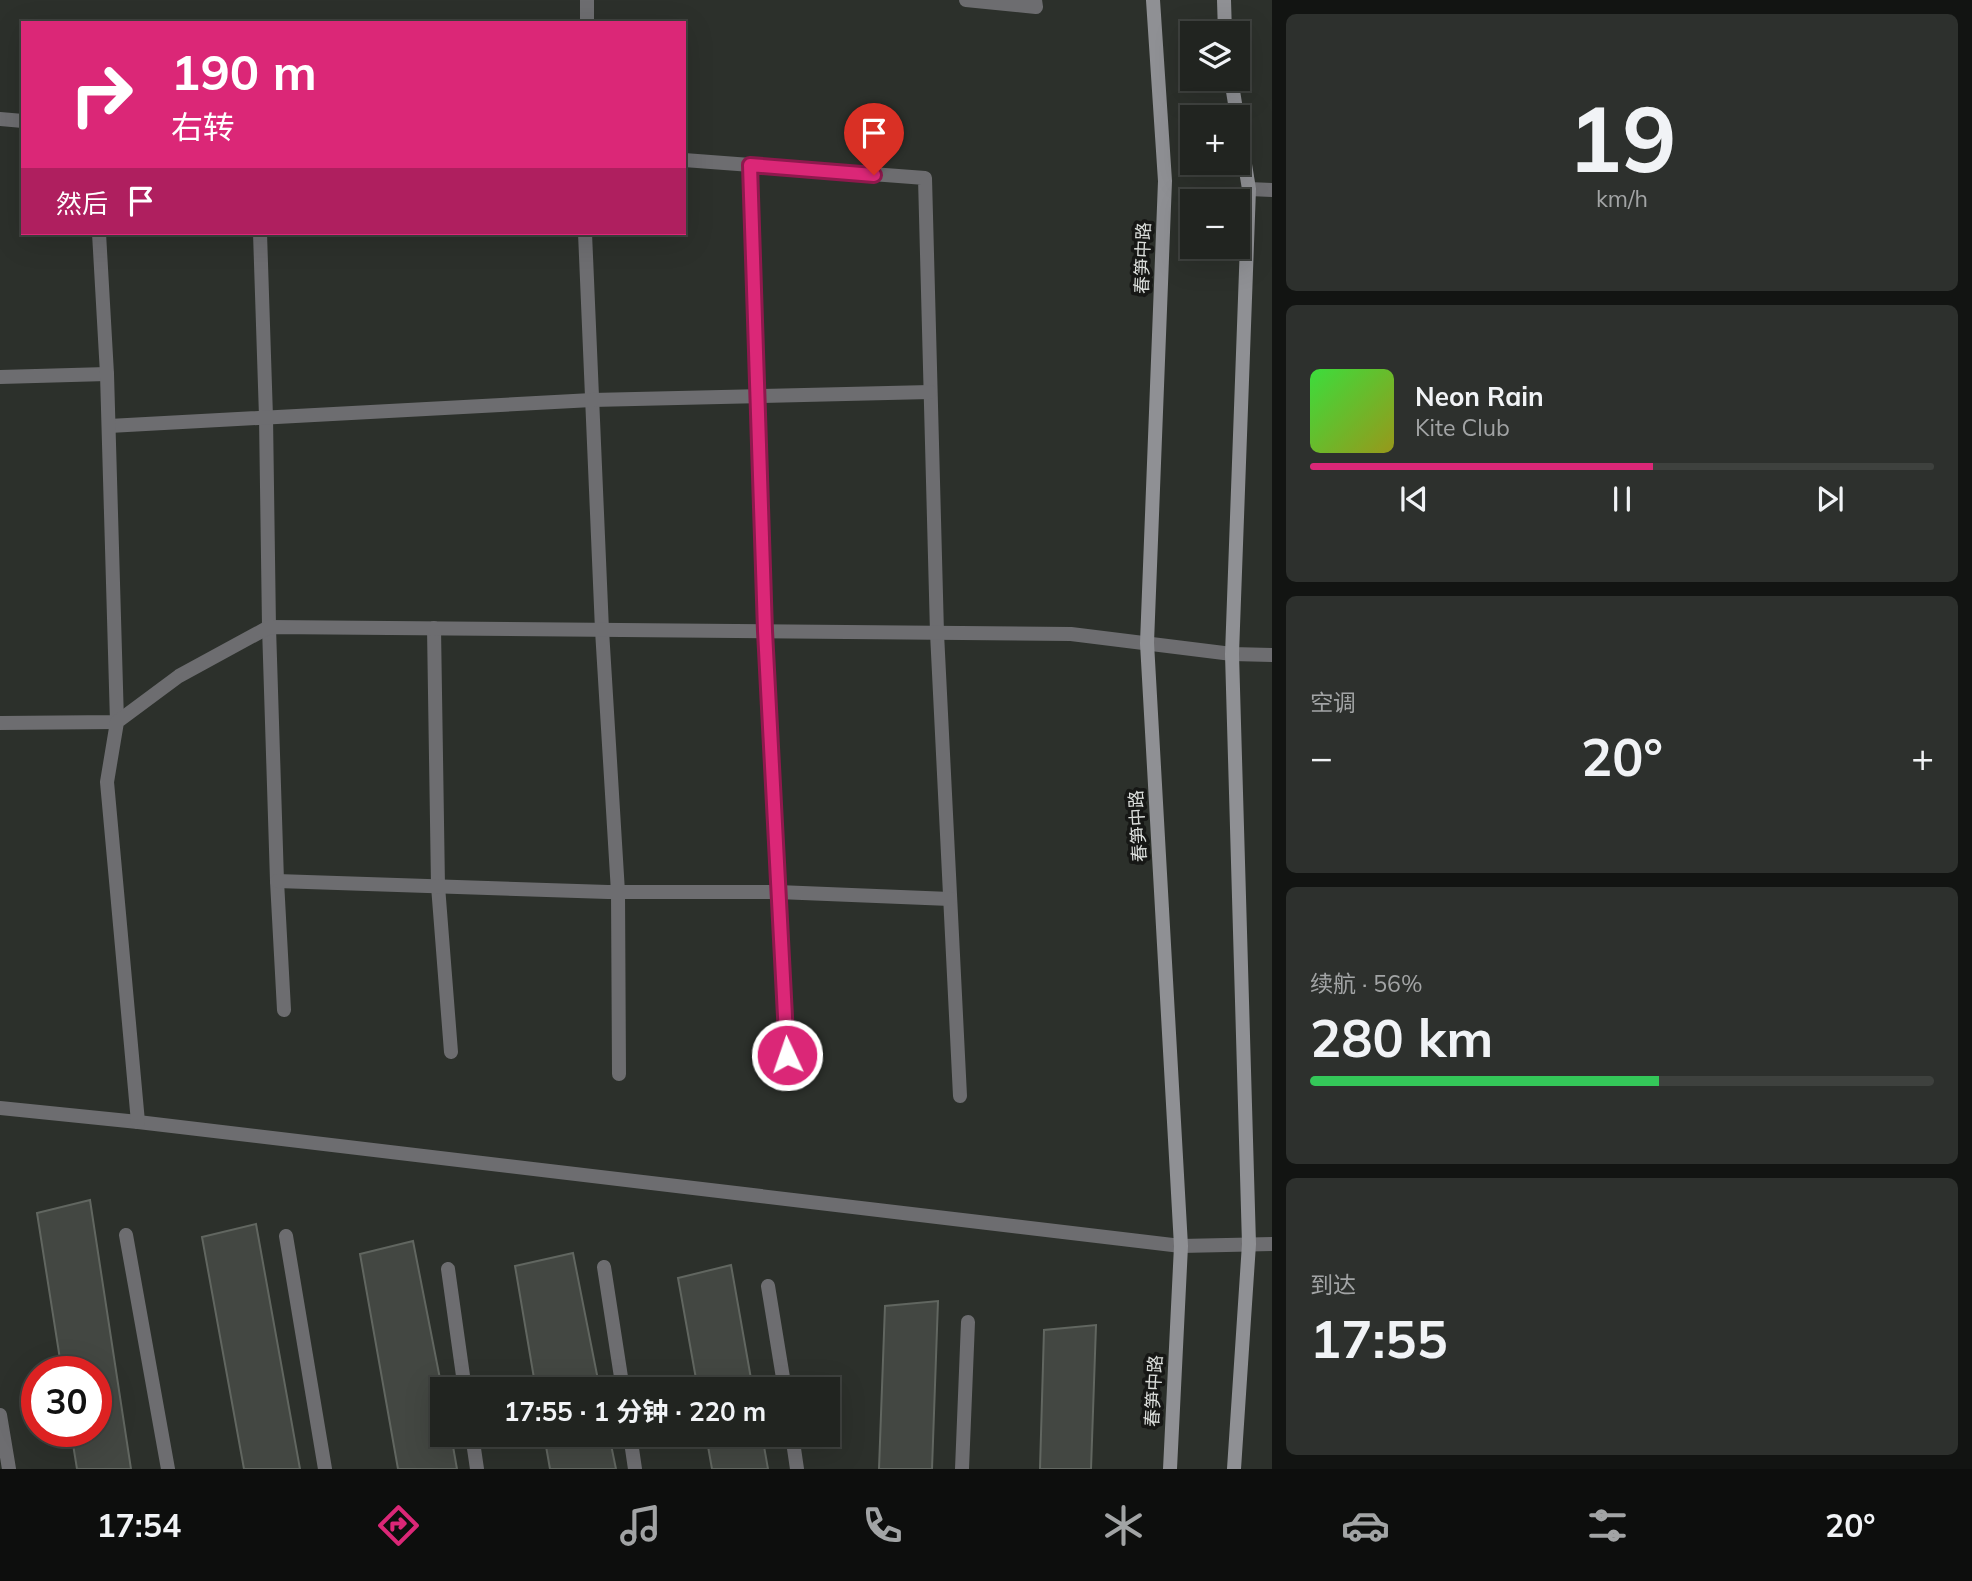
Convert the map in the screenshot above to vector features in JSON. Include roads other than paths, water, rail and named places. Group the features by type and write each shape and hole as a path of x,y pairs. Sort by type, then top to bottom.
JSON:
{"main road":[{"name":"春笋中路","path":"1153,0 1165,181 1147,643 1181,1246 1170,1469"},
{"path":"1224,0 1225,21"},
{"path":"1233,91 1249,189"},
{"path":"1234,1469 1249,1244 1232,654 1246,259"}],"street":[{"path":"587,0 587,21"},
{"path":"966,0 1036,7 1035,0"},
{"path":"0,119 21,121"},
{"path":"686,160 925,178 937,633 960,1096"},
{"path":"750,165 765,631 788,1082"},
{"path":"1250,189 1272,190"},
{"path":"99,235 109,426 117,722 107,782 138,1122"},
{"path":"260,235 277,881 285,1010"},
{"path":"585,235 602,630 618,892 619,1074"},
{"path":"0,377 107,374"},
{"path":"109,426 592,400 930,392"},
{"path":"0,723 117,722 179,676 269,627 1071,634 1232,654 1272,655"},
{"path":"433,628 438,887 451,1052"},
{"path":"277,881 618,892 778,892 950,899"},
{"path":"0,1108 138,1122 1181,1246 1272,1244"},
{"path":"125,1235 168,1469"},
{"path":"286,1236 325,1469"},
{"path":"604,1268 621,1377"},
{"path":"447,1269 464,1377"},
{"path":"768,1286 783,1377"},
{"path":"962,1469 968,1322"},
{"path":"0,1415 9,1469"},
{"path":"474,1447 477,1469"},
{"path":"632,1447 635,1469"},
{"path":"794,1447 797,1469"}]}
